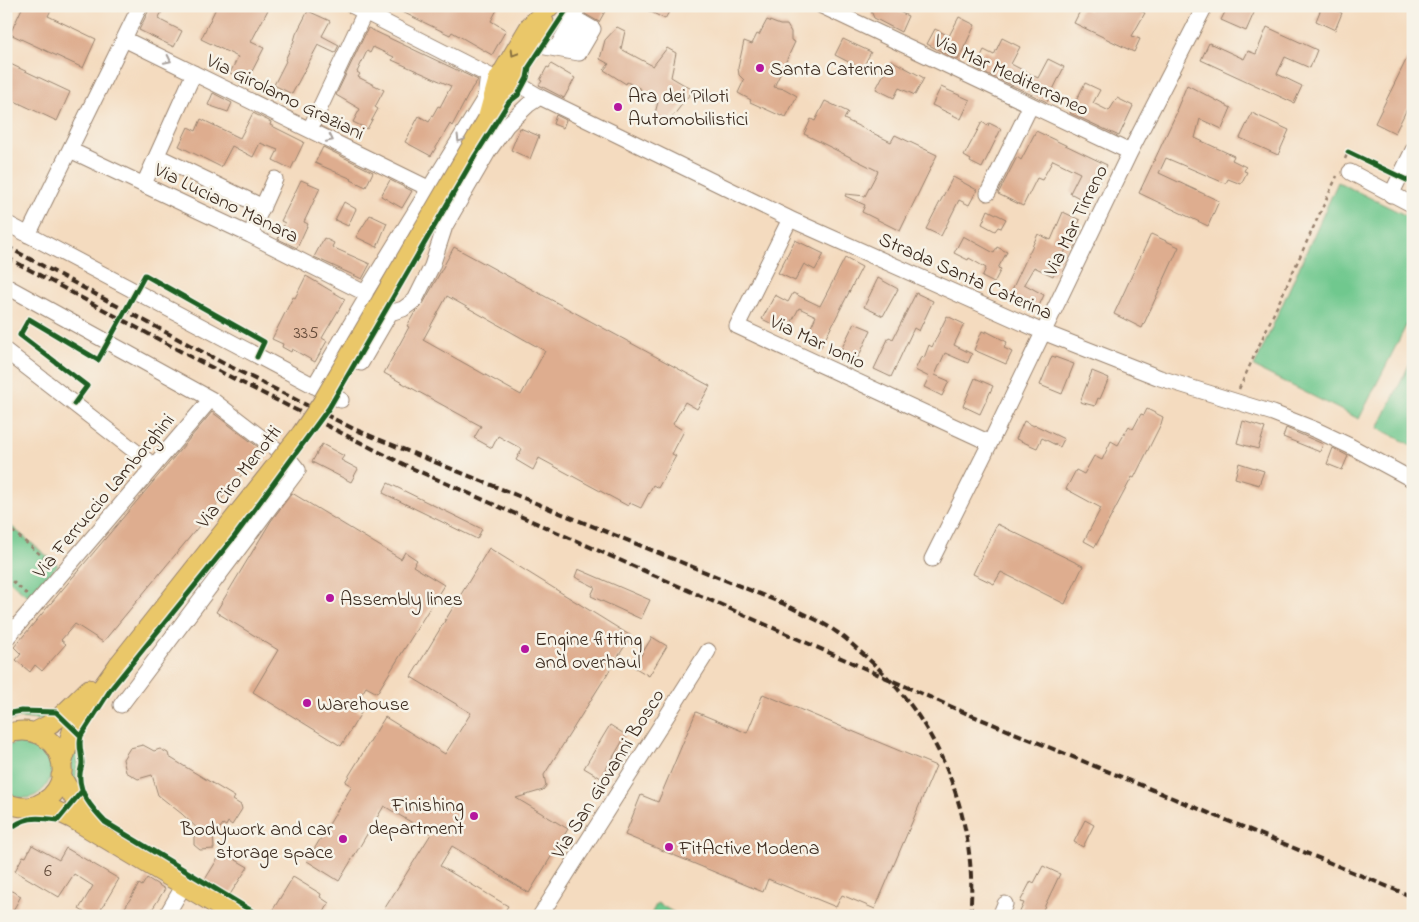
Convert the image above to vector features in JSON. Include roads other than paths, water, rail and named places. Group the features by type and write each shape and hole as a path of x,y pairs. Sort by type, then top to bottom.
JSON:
{"main road":[{"name":"Via Ciro Menotti","path":"500,79 534,45 551,6"},
{"name":"Via Ciro Menotti","path":"15,807 41,803 55,792 73,728 119,664 301,434 322,403 487,120 500,79 530,26 551,6"},
{"name":"Via Ciro Menotti","path":"35,732 50,726 62,717 119,664"},
{"path":"6,734 25,730 35,732 53,744 59,753 62,770 75,800 101,834"},
{"path":"15,807 63,813 101,834 235,916"}],"street":[{"path":"28,235 140,6"},
{"name":"Via Mar Tirreno","path":"932,559 1130,152 1205,6"},
{"name":"Via Mar Mediterraneo","path":"828,7 1130,152"},
{"path":"310,129 359,9"},
{"name":"Strada Santa Caterina","path":"359,9 790,219 1044,332 1160,378 1273,413 1316,430 1413,480"},
{"path":"534,45 561,50 578,16"},
{"name":"Via Girolamo Graziani","path":"124,38 430,189"},
{"path":"144,184 194,73"},
{"name":"Via Ciro Menotti","path":"314,386 365,296 485,98 500,79"},
{"path":"336,350 361,363 390,313 403,309 415,300 432,266 445,226 488,152 508,125 528,105 540,97"},
{"path":"988,193 1030,104"},
{"name":"Via Luciano Manara","path":"70,150 250,235 365,296"},
{"path":"1392,195 1413,150"},
{"path":"157,156 263,206"},
{"path":"1345,167 1392,195 1413,205"},
{"path":"250,235 275,179"},
{"name":"Via Mar Ionio","path":"790,219 737,326 990,443"},
{"path":"6,223 341,400"},
{"path":"9,292 211,399 288,459 298,470 121,705"},
{"path":"365,296 390,313"},
{"path":"6,351 154,466"},
{"name":"Via Ferruccio Lamborghini","path":"6,639 211,399"},
{"name":"Via San Giovanni Bosco","path":"540,916 708,651"},
{"path":"166,916 184,885"}],"railway":[{"path":"6,246 221,362 356,430 784,604 838,633 848,640 896,687 915,711 945,765 956,794 964,824 969,855 970,916"},
{"path":"6,257 195,359 407,466 961,711 1413,897"}],"place":[{"name":"Santa Caterina","path":"760,68"},
{"name":"Ara dei Piloti Automobilistici","path":"618,107"},
{"name":"Assembly lines","path":"330,598"},
{"name":"Engine fitting and overhaul","path":"525,649"},
{"name":"Warehouse","path":"307,703"},
{"name":"Finishing department","path":"474,816"},
{"name":"Bodywork and car storage space","path":"343,839"},
{"name":"FitActive Modena","path":"669,847"}]}
